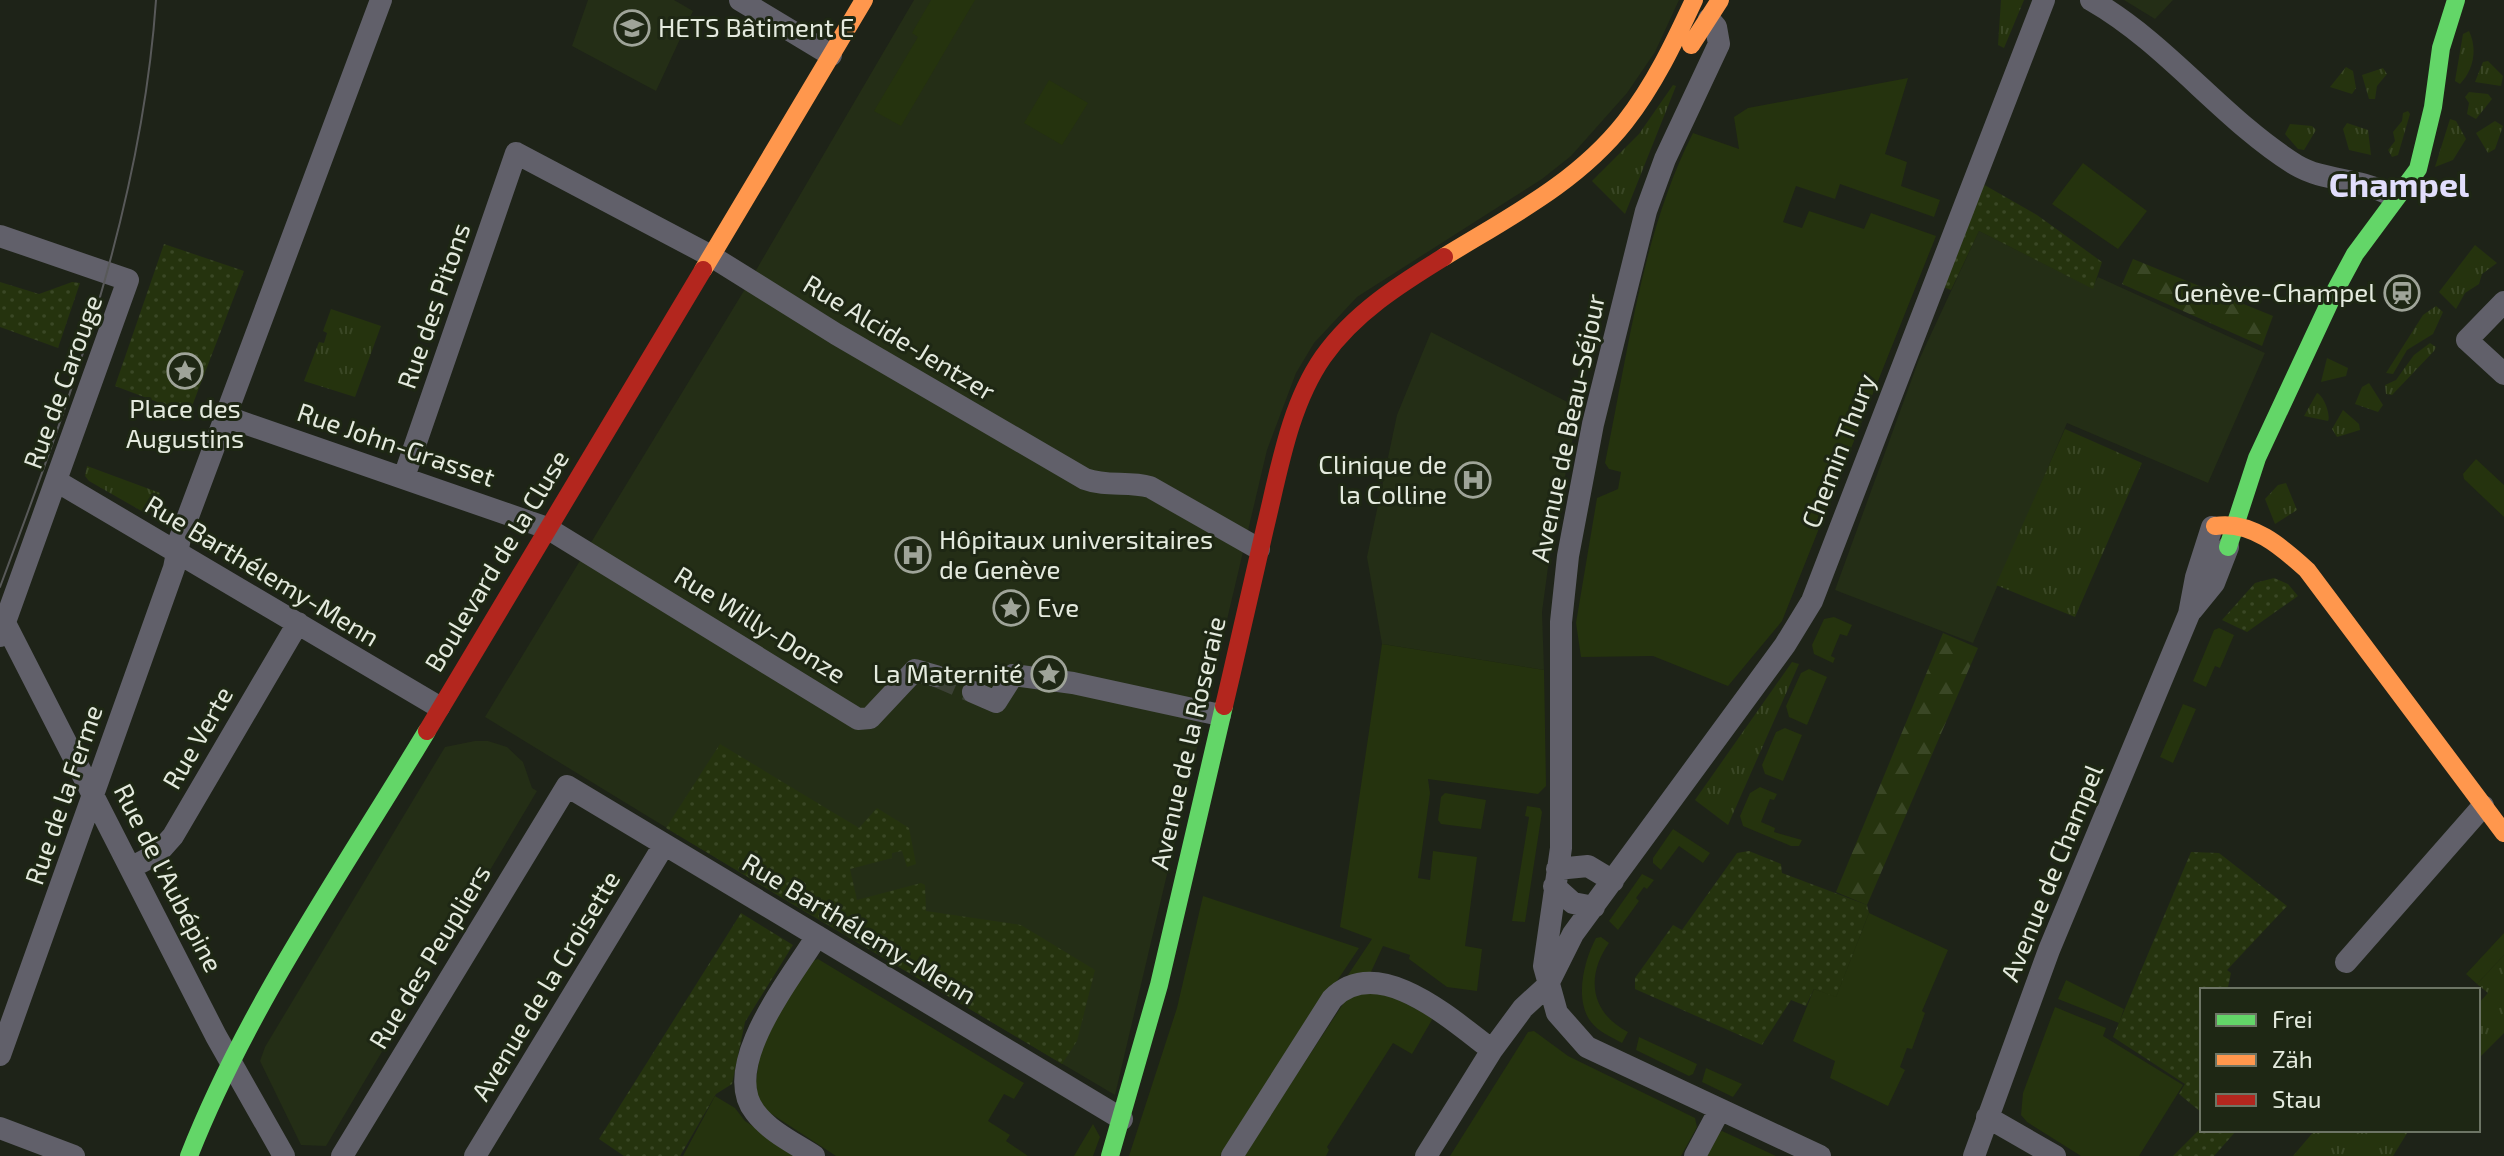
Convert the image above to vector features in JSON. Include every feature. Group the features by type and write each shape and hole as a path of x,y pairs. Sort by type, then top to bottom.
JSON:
{"street":[{"path":"176,554 381,0"},
{"path":"740,0 831,55"},
{"name":"Boulevard de la Cluse","path":"189,1156 232,1058 864,0"},
{"name":"Avenue de la Roseraie","path":"1660,76 1694,0"},
{"name":"Chemin Thury","path":"1547,986 1573,934 1785,645 1812,601 2044,0"},
{"path":"2091,0 2145,38 2264,143 2299,167 2323,176 2356,181 2389,197"},
{"name":"Avenue de Champel","path":"1974,1156 2049,950 2189,614 2196,577 2221,520 2257,458 2334,293 2422,146 2454,2"},
{"name":"Avenue de la Roseraie","path":"1110,1156 1166,957 1259,549 1298,408 1315,369 1343,331 1389,292 1520,213 1572,176 1618,133 1660,76 1693,43 1711,6"},
{"name":"Avenue de Beau-Séjour","path":"1547,986 1545,946 1556,878 1562,803 1561,622 1568,556 1593,424 1646,211 1665,159 1719,44 1711,6"},
{"name":"Rue Alcide-Jentzer","path":"516,153 711,256 1085,479 1097,484 1132,482 1150,487 1259,549"},
{"name":"Rue des Pitons","path":"404,477 516,153"},
{"name":"Avenue de Champel","path":"2235,466 2325,273 2345,239 2389,197"},
{"name":"Rue de Carouge","path":"0,236 128,280 3,630"},
{"path":"2504,302 2467,340 2504,374"},
{"name":"Rue John-Grasset","path":"227,417 547,528"},
{"name":"Rue Barthélemy-Menn","path":"58,482 439,707"},
{"path":"2221,520 2235,549"},
{"path":"2221,520 2281,546 2313,579 2504,833"},
{"name":"Rue Willy-Donze","path":"547,528 858,719 870,718 925,673"},
{"name":"Avenue de Champel","path":"2189,614 2214,583 2235,549"},
{"name":"Rue de la Ferme","path":"0,1055 176,554"},
{"path":"2265,559 2313,579"},
{"name":"Rue Verte","path":"132,867 157,854 173,836 298,623"},
{"name":"Rue de l'Aubépine","path":"3,630 94,794 216,1036 232,1058 284,1156"},
{"path":"973,692 996,702 1013,675 1073,683 1220,715"},
{"name":"Rue Barthélemy-Menn","path":"567,786 1122,1119"},
{"name":"Rue des Peupliers","path":"342,1156 567,786"},
{"path":"2346,962 2483,806"},
{"name":"Avenue de la Croisette","path":"475,1156 664,845"},
{"path":"1594,907 1573,903 1556,878 1588,866 1613,881"},
{"path":"814,1156 770,1128 749,1102 744,1083 752,1043 817,936"},
{"path":"1232,1156 1332,999 1350,985 1380,982 1405,991 1492,1050"},
{"path":"1426,1156 1492,1050 1523,1008 1547,986 1564,1024 1587,1047 1820,1156"},
{"path":"1695,1156 1719,1111"},
{"path":"1987,1117 2055,1156"},
{"path":"0,1128 74,1156"}],"shaded area":[{"name":"HETS Bâtiment E","path":"588,0 674,0 693,11 656,91 572,46"},
{"name":"Hôpitaux universitaires de Genève","path":"914,0 1679,0 1655,52 1627,93 1571,156 1542,179 1357,297 1314,343 1296,373 1267,450 1115,1095 790,903 485,717 745,289"},
{"path":"2124,0 2173,0 2155,19"},
{"path":"1979,231 2092,288 2098,277 2265,353 2208,483 2067,423 1973,643 1835,590 1918,362"},
{"name":"Clinique de la Colline","path":"1431,332 1579,408 1551,545 1542,612 1544,670 1382,644 1367,557 1397,415"},
{"path":"475,741 507,747 523,762 532,788 537,791 326,1146 301,1145 260,1061 265,1047 445,747"}],"green space":[{"path":"931,0 975,0 901,126 874,111 918,37 912,33"},
{"path":"2001,0 2024,0 2004,48 1998,45"},
{"path":"2469,31 2473,60 2460,84 2455,81 2463,34"},
{"path":"2488,61 2503,76 2501,86 2475,82 2483,62"},
{"path":"2346,67 2353,71 2356,88 2352,94 2330,87"},
{"path":"2383,68 2387,74 2377,86 2375,99 2369,99 2362,75"},
{"path":"1908,78 1885,154 1907,162 1901,186 1940,200 1934,217 1840,184 1835,199 1796,186 1783,222 1802,228 1809,211 1864,229 1871,213 1936,236 1782,621 1728,686 1653,656 1581,657 1576,623 1597,498 1618,489 1621,472 1609,469 1605,463 1638,294 1661,211 1693,133 1739,149 1734,117 1748,108"},
{"path":"1049,80 1088,103 1062,145 1024,123"},
{"path":"1673,85 1676,86 1625,214 1592,181 1639,134"},
{"path":"2469,92 2488,94 2492,99 2476,119 2467,114 2469,103 2465,97"},
{"path":"2408,111 2410,114 2398,155 2392,157 2388,150 2395,141 2393,132 2402,121 2403,113"},
{"path":"2450,119 2456,121 2466,139 2453,160 2435,167"},
{"path":"2495,121 2503,126 2495,149 2488,153 2476,133"},
{"path":"2347,123 2368,130 2371,155 2349,150 2343,129"},
{"path":"2290,124 2312,126 2316,130 2304,150 2298,149 2285,134"},
{"path":"2083,163 2147,211 2118,249 2052,204"},
{"path":"1981,183 2037,215 2102,262 2093,289 1979,231 1951,290 1936,284"},
{"path":"164,244 244,271 189,414 115,386"},
{"path":"2475,245 2497,263 2482,274 2479,284 2465,293 2456,309 2439,292"},
{"path":"2133,259 2273,316 2262,346 2122,284"},
{"path":"0,282 39,294 72,282 80,283 58,348 0,327"},
{"path":"2436,306 2443,312 2433,334 2407,350 2393,374 2386,373 2423,315"},
{"path":"331,309 381,326 355,397 304,381 319,342 324,343 327,333 323,331"},
{"path":"2430,343 2436,347 2434,351 2392,395 2386,394 2385,385 2396,380 2414,355"},
{"path":"2327,358 2348,368 2346,376 2321,382"},
{"path":"2369,383 2383,405 2378,412 2355,404 2362,387"},
{"path":"2317,393 2326,406 2328,421 2304,416"},
{"path":"2343,410 2359,424 2360,430 2337,437 2332,429"},
{"path":"2065,429 2142,463 2075,617 1996,585"},
{"path":"2476,459 2504,485 2504,517 2464,479 2463,474"},
{"path":"87,466 160,493 153,511 145,513 89,481 85,476"},
{"path":"2286,483 2297,510 2275,524 2265,499 2278,485"},
{"path":"2274,578 2288,584 2298,596 2247,632 2222,620 2255,583"},
{"path":"1834,617 1852,625 1847,636 1840,634 1831,656 1835,658 1833,663 1814,654 1812,645 1824,619"},
{"path":"2219,628 2234,635 2220,668 2215,666 2206,687 2193,681 2214,630"},
{"path":"1943,633 1978,648 1867,905 1836,892"},
{"path":"1382,644 1544,670 1546,786 1538,794 1428,779 1430,793 1418,878 1430,880 1433,851 1477,857 1465,946 1482,949 1477,991 1447,987 1409,959 1410,955 1383,946 1371,972 1346,978 1372,939 1340,927"},
{"path":"1792,662 1799,664 1728,825 1695,800"},
{"path":"1809,669 1827,677 1807,725 1789,717 1786,706 1801,673"},
{"path":"2183,704 2196,709 2173,763 2160,757"},
{"path":"1785,728 1802,735 1783,781 1765,774 1762,765 1776,732"},
{"path":"720,744 859,828 877,808 909,828 916,864 907,867 902,851 892,853 892,858 850,869 857,900 921,883 925,885 926,911 1021,925 1095,970 1077,1041 1062,1064 666,828"},
{"path":"1760,787 1777,794 1774,800 1770,799 1761,822 1775,828 1774,832 1802,840 1799,846 1791,846 1743,826 1740,816 1750,793"},
{"path":"1445,793 1486,800 1481,829 1441,824 1438,820 1441,797"},
{"path":"1527,806 1540,808 1542,812 1525,922 1512,921 1529,817 1525,816"},
{"path":"1673,829 1710,853 1703,863 1679,846 1661,870 1653,863 1653,858"},
{"path":"1749,851 1781,864 1782,873 1867,905 1869,913 1836,998 1814,989 1806,1006 1791,1000 1762,1045 1635,989 1635,978 1673,925 1682,930 1737,853"},
{"path":"2191,852 2219,853 2287,906 2227,970 2231,973 2228,987 2200,988 2200,1111 2179,1094 2185,1084 2113,1037"},
{"path":"1642,874 1654,880 1636,898 1639,901 1618,930 1609,921"},
{"path":"1203,896 1359,948 1220,1156 1129,1156 1177,1008"},
{"path":"741,913 793,945 745,1022 732,1084 716,1094 680,1156 624,1156 599,1139"},
{"path":"1869,913 1948,950 1922,1011 1925,1013 1912,1049 1907,1048 1900,1067 1905,1070 1888,1106 1830,1078 1835,1061 1793,1041 1814,989 1836,997"},
{"path":"2504,933 2504,955 2477,984 2466,974"},
{"path":"1601,937 1609,943 1597,969 1596,993 1606,1015 1628,1032 1622,1043 1594,1026 1583,1003 1583,980 1588,957 1596,938"},
{"path":"2504,955 2504,1033 2480,1057 2480,1002 2488,993 2477,984"},
{"path":"818,959 1024,1083 1014,1099 1004,1094 988,1121 1010,1135 1006,1141 1028,1156 836,1156 761,1107 755,1088 762,1040 807,963"},
{"path":"2066,980 2124,1009 2119,1023 2058,999"},
{"path":"1378,989 1433,1018 1412,1054 1393,1043 1327,1147 1326,1156 1243,1156 1345,1001 1359,990"},
{"path":"2055,1007 2106,1028 2103,1036 2183,1085 2139,1156 2081,1156 2021,1115 2023,1093"},
{"path":"1534,1031 1568,1056 1695,1118 1697,1127 1681,1156 1450,1156 1528,1032"},
{"path":"1639,1037 1697,1064 1693,1074 1689,1076 1636,1050"},
{"path":"1706,1068 1742,1084 1733,1097 1702,1082"},
{"path":"715,1096 735,1108 745,1121 798,1156 683,1156"},
{"path":"1093,1124 1100,1137 1093,1156 1074,1156"},
{"path":"2200,1129 2200,1132 2235,1132 2214,1156 2173,1156"},
{"path":"1722,1131 1776,1156 1704,1156 1715,1136"},
{"path":"2313,1132 2408,1132 2393,1156 2293,1156"}],"tunnel":[{"path":"936,676 973,692"}],"tram line":[{"path":"0,587 77,372 119,226 136,151 156,0"}],"traffic: fast":[{"path":"2228,547 2257,458 2334,293 2355,254 2418,169 2433,107 2441,48 2456,0"},
{"path":"1110,1156 1159,985 1224,706"},
{"path":"189,1156 239,1046 268,992 427,731"}],"traffic: slow":[{"path":"703,270 864,0"},
{"path":"1444,257 1564,181 1606,144 1645,93 1694,0"},
{"path":"1691,45 1720,0"},
{"path":"2215,526 2228,525 2253,531 2276,544 2307,570 2504,833"}],"traffic: jam":[{"path":"1224,706 1281,462 1293,418 1311,376 1335,341 1363,313 1444,257"},
{"path":"427,731 703,270"}],"place":[{"name":"HETS Bâtiment E","path":"632,28"},
{"name":"Genève-Champel","path":"2402,293"},
{"name":"Place des Augustins","path":"185,371"},
{"name":"Clinique de la Colline","path":"1473,480"},
{"name":"Hôpitaux universitaires de Genève","path":"913,555"},
{"name":"Eve","path":"1011,608"},
{"name":"La Maternité","path":"1049,674"}],"district":[{"name":"Champel","path":"2399,185"}]}
